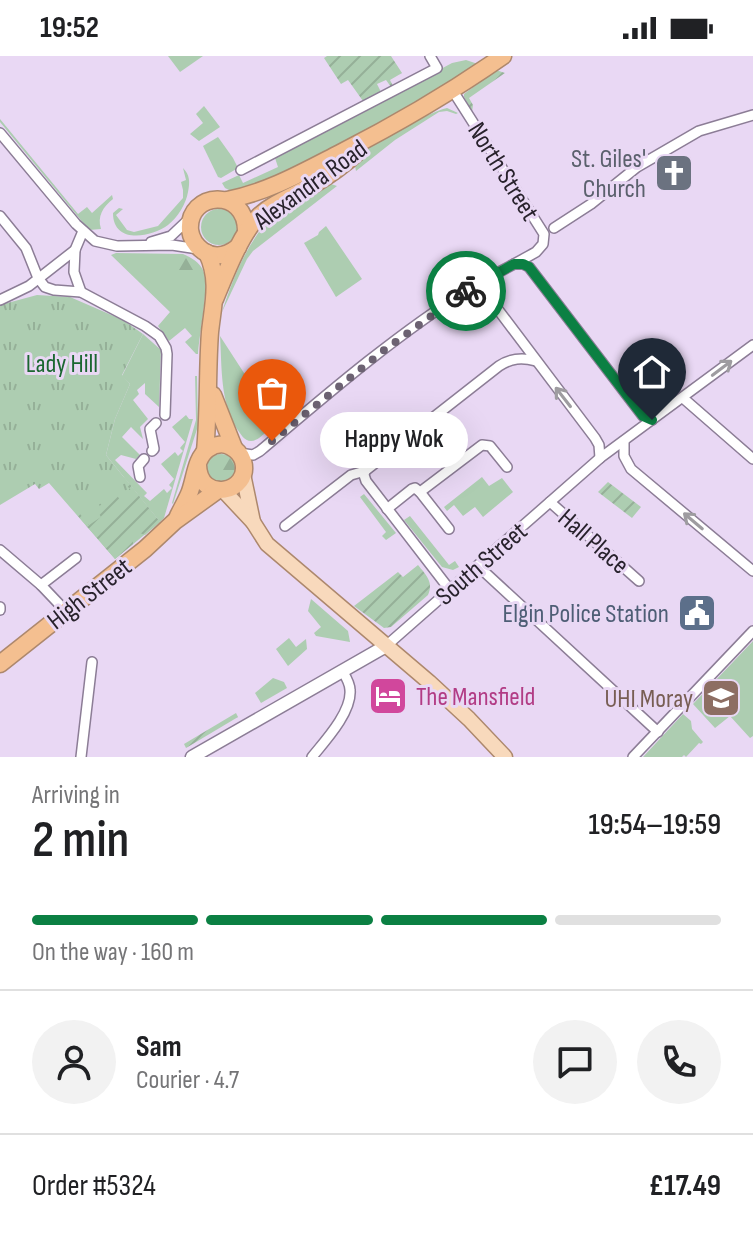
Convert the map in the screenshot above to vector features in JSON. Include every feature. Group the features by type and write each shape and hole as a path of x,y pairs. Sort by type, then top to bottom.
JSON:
{"highway":[{"name":"Alexandra Road","path":"202,458 215,299 212,264 192,237 193,214 214,199 227,200 254,194 283,183 375,136 453,91 503,56"},
{"name":"Alexandra Road","path":"204,251 223,255 231,252 257,218 340,167 375,136"},
{"name":"Alexandra Road","path":"215,299 242,240 246,224 240,209 227,200"},
{"name":"Alexandra Road","path":"209,386 236,451"},
{"path":"222,444 236,451 243,463 243,474 233,487 212,489 200,476 202,458 216,445 222,444"},
{"name":"High Street","path":"175,521 202,458"},
{"name":"High Street","path":"0,664 145,549 175,521 220,490"}],"main road":[{"path":"243,474 253,522"},
{"path":"220,490 253,522 267,544 429,682 505,757"}],"street":[{"path":"241,170 437,68 430,56"},
{"name":"North Street","path":"453,91 544,234 544,241 536,252 514,264"},
{"path":"554,228 591,204 637,167 696,132 753,115"},
{"path":"0,133 83,231 99,243 117,246 172,245 204,251"},
{"path":"144,244 171,236 193,214"},
{"path":"0,216 26,248 38,278 50,289 81,292 159,336 167,354 165,415"},
{"path":"81,292 74,272 75,250 83,231"},
{"path":"0,300 21,291 75,250"},
{"path":"236,451 253,455 260,451 401,337 472,287 514,264 529,267 643,416 652,420"},
{"path":"487,295 595,438 600,458"},
{"name":"South Street","path":"192,757 386,646 600,458 753,345"},
{"path":"285,526 351,475 365,471 499,366 513,359 536,361"},
{"path":"683,398 753,459"},
{"path":"152,451 150,429 156,423"},
{"path":"624,441 623,452 629,466 753,571"},
{"path":"420,492 482,445 490,446 507,467"},
{"path":"140,477 138,466 144,459"},
{"path":"365,471 365,480 450,590"},
{"path":"387,509 415,488 449,529"},
{"name":"Hall Place","path":"550,502 639,581"},
{"path":"0,550 60,605"},
{"path":"41,585 76,558"},
{"path":"478,566 658,732"},
{"path":"633,757 753,631"},
{"path":"81,757 92,662"},
{"path":"312,757 346,708 350,691 343,672"}],"green space":[{"path":"168,56 203,56 180,72"},
{"path":"391,56 402,73 390,80 391,87 386,80 377,84 381,92 363,101 348,80 341,84 324,58"},
{"path":"466,60 478,64 296,171 233,192 222,183 239,175 243,183 278,167 275,158 452,63"},
{"path":"496,70 505,73 469,98 473,105 472,112 464,94"},
{"path":"204,106 220,127 199,141 190,134 203,123 196,114"},
{"path":"447,108 458,113 439,112 395,140 356,171 357,160 374,145 414,122"},
{"path":"0,119 78,214 87,207 92,213 112,195 113,199 100,216 101,229 89,230"},
{"path":"218,137 238,168 221,178 203,146"},
{"path":"183,168 189,179 188,192 172,222 143,235 134,236 119,230 113,213 119,208 123,209 116,215 127,230 134,232 158,226 183,198 181,182 186,180"},
{"path":"331,184 337,186 253,251 222,312 239,266 265,224"},
{"path":"219,209 232,214 237,227 232,240 219,245 206,240 201,227 206,214"},
{"path":"326,226 362,279 336,297 304,243"},
{"path":"183,254 199,265 205,277 205,286 198,354 185,342 192,336 185,328 169,341 158,326 170,312 111,255"},
{"path":"184,256 197,268 201,283 159,268 152,258"},
{"name":"Lady Hill","path":"37,295 70,297 123,320 143,334 122,375 130,384 115,419 106,455 160,522 115,559 49,483 39,489 35,484 0,505 0,305"},
{"path":"143,334 161,350 159,407 145,394 145,383 137,390 139,394 133,400 148,419 140,427 143,439 131,427 122,437 140,455 136,459 121,455 115,460 147,493 144,496 150,501 164,489 167,493 172,488 169,485 174,479 161,464 175,452 178,456 183,451 180,448 185,442 172,427 186,415 193,419 164,518 160,522 106,455 115,419 130,384 122,376"},
{"path":"220,336 266,407 255,416 267,431 253,441 241,435 227,407"},
{"path":"195,376 198,426 173,504 196,420"},
{"path":"221,454 231,458 235,468 231,478 221,482 211,478 207,468 211,458"},
{"path":"124,477 160,522 145,535 140,533 133,538 133,544 115,559 78,516 80,514 89,525 101,517 96,509 115,493 121,501 132,492 122,479"},
{"path":"482,477 489,486 502,478 513,492 483,517 475,507 463,516 454,505 447,511 444,507"},
{"path":"608,482 641,507 632,518 598,492"},
{"path":"364,494 396,533 386,540 382,536 386,532 360,497"},
{"path":"410,516 449,565 455,561 459,567 453,570 442,567 404,520"},
{"path":"418,565 430,582 428,595 391,627 384,628 354,606 398,572 403,577"},
{"path":"311,599 348,631 350,642 316,636 314,633 321,627 308,611"},
{"path":"289,638 296,647 306,639 307,649 288,666 276,649"},
{"path":"753,641 753,736 750,738 730,716 715,728 693,704"},
{"path":"273,678 284,682 287,688 261,703 255,693"},
{"path":"236,713 238,717 186,748 184,744"},
{"path":"683,714 691,721 692,729 703,742 686,757 643,757"}],"way so far":[{"path":"272,441 383,351 466,291"}],"place":[{"name":"St. Giles' Church","path":"674,173"},
{"name":"Happy Wok","path":"272,441"},
{"name":"Elgin Police Station","path":"697,613"},
{"name":"The Mansfield","path":"388,696"},
{"name":"UHI Moray","path":"721,698"}],"route":[{"path":"466,291 514,264 529,267 643,416 652,420"}]}
